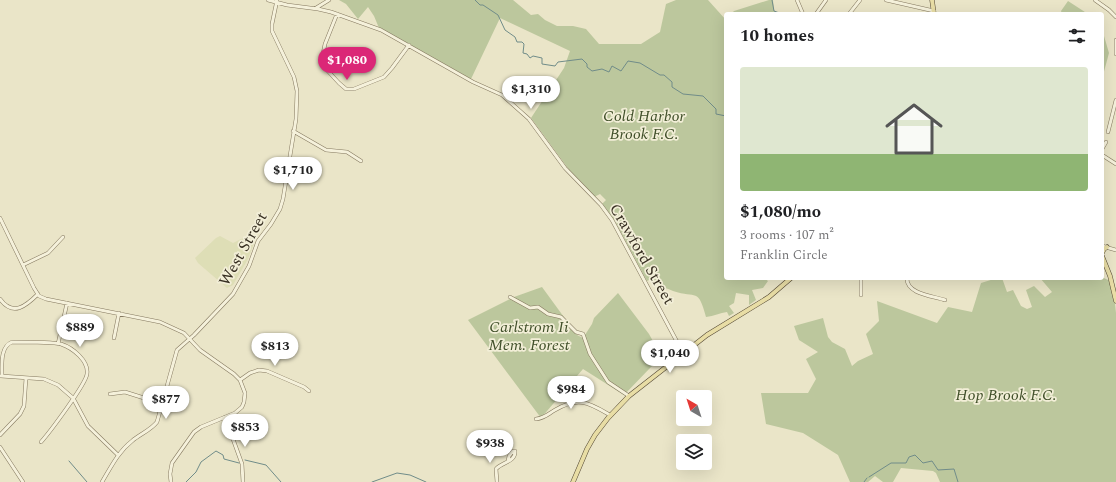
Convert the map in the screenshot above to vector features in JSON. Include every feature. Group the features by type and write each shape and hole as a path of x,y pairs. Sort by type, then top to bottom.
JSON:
{"main road":[{"path":"932,0 934,12"},
{"path":"1104,260 1110,276 1116,301"},
{"path":"574,482 590,443 610,415 629,396 683,353 721,326 768,297 789,280"}],"street":[{"name":"Crawford Street","path":"268,0 316,8 384,31 473,82 502,95 529,119 565,168 601,205 615,224 683,353"},
{"path":"316,8 329,0"},
{"path":"798,0 802,12"},
{"path":"817,12 826,0"},
{"path":"851,12 860,0"},
{"path":"886,0 934,12"},
{"path":"1095,0 1116,17"},
{"name":"West Street","path":"102,482 118,455 132,441 155,425 159,418 176,353 208,319 226,303 236,289 251,261 258,240 271,224 280,209 286,190 296,119 297,88 294,77 272,31 277,1"},
{"path":"337,14 325,44 322,59 327,70 339,84 346,89 354,90 384,77 409,45"},
{"path":"1116,40 1116,54"},
{"path":"1108,132 1116,100"},
{"path":"293,132 326,150 347,152 361,161"},
{"path":"1104,146 1106,142"},
{"path":"1104,156 1116,164"},
{"path":"0,218 38,294 46,299 156,320 181,331 202,352 234,374 240,380 245,393 244,404 237,412 201,426 192,434 172,463 170,474 171,482"},
{"path":"23,265 51,251 63,237"},
{"path":"1104,246 1116,250"},
{"path":"861,280 861,295"},
{"path":"907,280 908,285 914,291 946,300"},
{"path":"0,299 8,307 20,308 29,304 38,294"},
{"path":"510,297 530,308 538,307 548,314 561,317 576,332 584,334 590,354 608,382 629,396"},
{"path":"58,344 67,303"},
{"path":"114,338 119,313"},
{"path":"41,442 54,426 73,398 86,379 86,366 84,360 67,347 58,344 14,342 8,344 3,352 1,376 49,380 58,385 73,398 88,426 118,455"},
{"path":"240,380 254,371 262,370 304,387 309,391"},
{"path":"0,435 20,414 24,406 26,378"},
{"path":"110,394 125,392 163,404"},
{"path":"536,419 543,418 564,405 578,401 589,404 610,415"},
{"path":"225,417 242,464 243,482"},
{"path":"0,447 23,482"},
{"path":"497,482 496,469 500,464 508,461"}],"green space":[{"name":"Cold Harbor Brook F.C.","path":"339,0 513,0 531,15 538,14 545,20 557,26 573,26 586,29 599,44 641,44 660,32 666,4 676,0 708,0 724,18 724,280 767,280 768,281 763,288 752,290 756,300 749,305 749,295 736,293 734,303 729,306 734,313 729,316 727,312 706,317 701,301 696,296 673,291 651,279 647,281 615,221 602,204 606,200 600,194 594,197 570,171 531,118 564,68 570,51 500,18 471,79 379,28 368,7 358,19 346,4"},
{"path":"773,0 774,11 777,12 733,12"},
{"path":"1068,1 1085,12 1061,12"},
{"path":"1104,36 1109,53 1104,72"},
{"path":"220,236 233,243 245,237 254,243 248,259 233,285 227,288 198,263 195,258"},
{"name":"Hop Brook F.C.","path":"1104,278 1110,281 1114,295 1116,313 1116,482 940,482 936,473 933,471 901,468 893,482 883,482 875,476 868,482 850,482 838,455 803,433 766,424 761,393 808,393 816,379 806,359 818,352 799,340 794,326 823,318 828,337 832,342 845,349 852,366 858,361 873,354 866,334 879,321 877,301 937,323 948,307 972,312 981,283 991,280 1003,280 1007,292 1013,290 1021,306 1027,309 1032,307 1026,290 1034,286 1045,297 1052,292 1042,280 1104,280"},
{"name":"Carlstrom Ii Mem. Forest","path":"542,287 577,335 583,338 594,318 618,293 649,334 663,359 651,367 624,395 583,369 541,418 468,320 514,297"}],"waterway":[{"path":"475,0 480,5 483,5 498,15 505,30 515,37 517,42 522,42 524,44 523,53 527,54 530,58 533,56 542,58 542,64 555,66 558,62 582,59 587,64 587,67 592,71 602,69 609,72 612,66 621,71 628,61 640,63 660,75 664,75 672,82 672,87 683,94 703,96 716,109 716,114 724,116"},
{"path":"772,0 774,11 777,12"},
{"path":"186,482 196,472 201,462 216,451 223,455 224,459 239,463"},
{"path":"869,477 891,463 906,463 909,457 915,455 923,463 932,461 938,470 954,469 958,482"},
{"path":"245,460 266,465 281,482"},
{"path":"69,461 87,482"},
{"path":"372,482 397,473 410,475 426,482"},
{"path":"864,482 867,478"}]}
